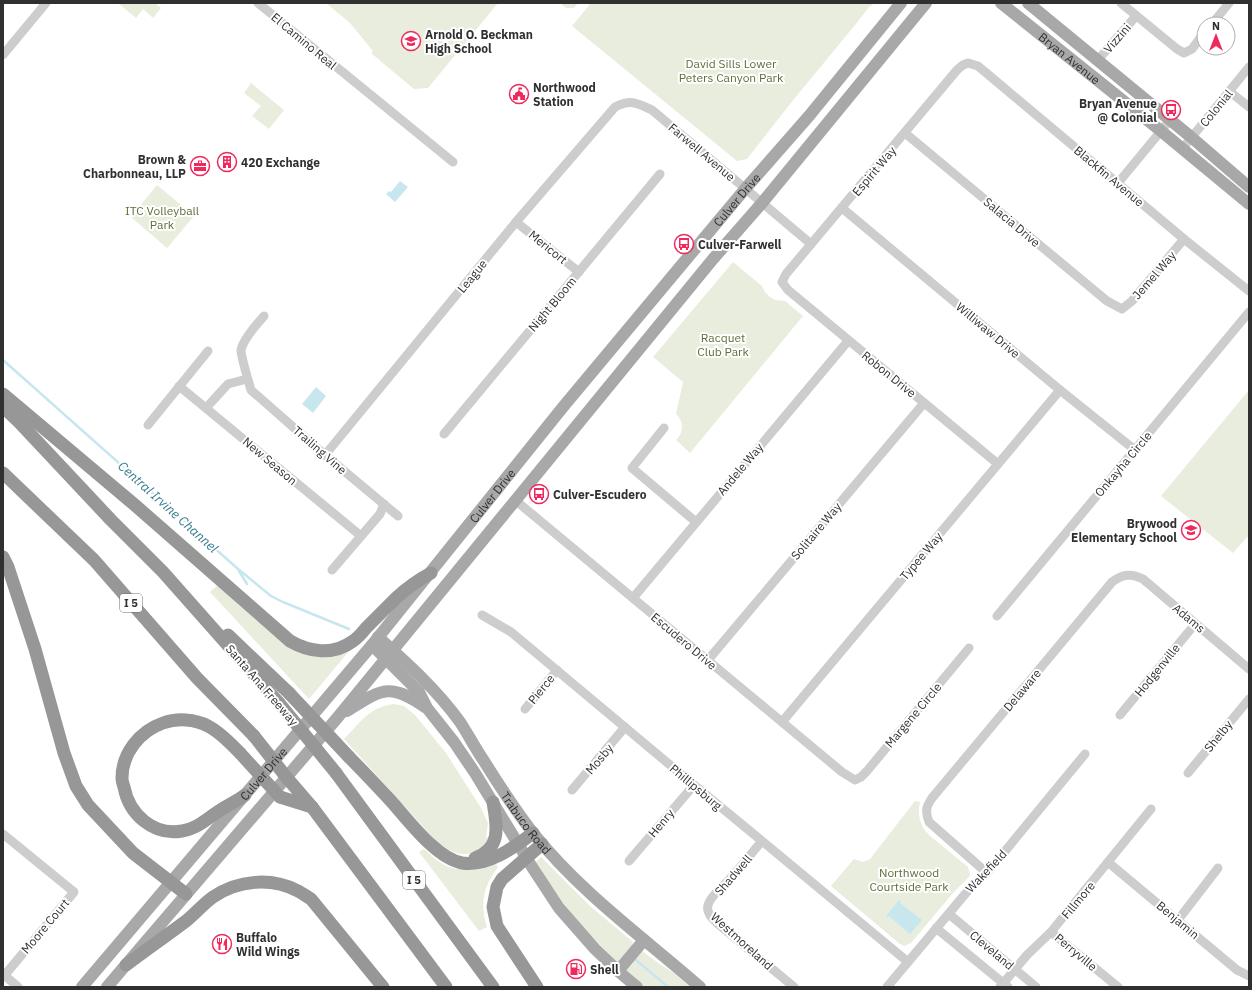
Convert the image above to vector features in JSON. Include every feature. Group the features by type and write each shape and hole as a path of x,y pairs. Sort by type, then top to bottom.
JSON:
{"highway":[{"path":"3,394 136,506 290,641 298,646 316,652 343,647 353,641 397,597 415,582 430,573"},
{"name":"Santa Ana Freeway","path":"3,408 19,422 111,520 163,572 279,703 336,773 493,987"},
{"name":"I 5","path":"3,473 94,560 197,678 254,736 308,804 446,987"},
{"path":"3,557 8,567 35,649 64,753 76,786 88,806 133,853 186,894"},
{"path":"163,572 289,693 430,844 449,859 462,863 482,862 493,858 518,844 533,833"},
{"path":"245,795 192,828 183,831 170,832 153,827 141,819 126,795 122,778 125,759 131,747 139,738 150,730 166,722 181,720 194,721 208,726 240,752 280,797 308,804"},
{"path":"462,863 484,854 491,847 497,830 493,802"},
{"path":"537,987 497,926 494,899 497,887 502,879 542,844"},
{"path":"126,965 187,920 213,898 229,888 257,882 271,883 298,891 311,899 383,987"}],"main road":[{"name":"Culver Drive","path":"82,987 375,641 563,406 745,189 809,116 901,3"},
{"name":"Culver Drive","path":"107,987 338,717 713,259 762,203 926,3"},
{"name":"Bryan Avenue","path":"1001,3 1161,131 1249,204"},
{"name":"Bryan Avenue","path":"1028,3 1191,137 1249,187"},
{"name":"Trabuco Road","path":"375,641 424,680 453,713 514,807 542,844 570,874 596,899 700,987"},
{"name":"Trabuco Road","path":"390,654 454,742 559,908 595,949 637,987"},
{"path":"338,717 373,696 385,691 392,691 407,695 428,708"},
{"path":"618,971 644,940"}],"street":[{"path":"3,56 46,3"},
{"name":"El Camino Real","path":"258,3 453,162"},
{"path":"1121,3 1177,49 1184,53 1192,49 1196,44"},
{"path":"1218,16 1229,3"},
{"name":"Vizzini","path":"1098,61 1136,16"},
{"name":"Espirit Way","path":"782,282 786,274 958,70 963,65 968,63"},
{"name":"Blackfin Avenue","path":"968,63 978,66 1184,239 1249,291"},
{"name":"Colonial","path":"1182,149 1249,67"},
{"path":"1230,91 1249,107"},
{"name":"Farwell Avenue","path":"624,103 637,103 652,110 811,244"},
{"name":"League","path":"325,454 516,222 615,107 624,103"},
{"path":"1118,183 1170,120"},
{"name":"Salacia Drive","path":"905,133 1107,301 1122,309"},
{"name":"Night Bloom","path":"444,434 660,174"},
{"name":"Williwaw Drive","path":"842,208 1134,450"},
{"name":"Mericort","path":"516,222 579,272"},
{"name":"Jemel Way","path":"1122,309 1132,300 1184,239"},
{"name":"Robon Drive","path":"782,282 788,290 848,341 998,464"},
{"name":"Onkayha Circle","path":"997,616 1249,312"},
{"name":"Trailing Vine","path":"264,316 246,339 241,350 247,379 251,390 398,516"},
{"name":"Andele Way","path":"633,598 848,341"},
{"path":"148,425 208,351"},
{"path":"206,408 228,384 247,379"},
{"name":"New Season","path":"179,386 361,536"},
{"name":"Typee Way","path":"782,722 1060,390"},
{"name":"Solitaire Way","path":"708,660 924,403"},
{"path":"664,428 632,468 696,522"},
{"name":"Escudero Drive","path":"515,500 842,772 855,780"},
{"path":"332,570 380,514 384,504"},
{"name":"Adams","path":"1127,575 1136,575 1143,579 1249,669"},
{"name":"Delaware","path":"987,873 929,822 926,814 927,805 1112,582 1119,577 1127,575"},
{"name":"Phillipsburg","path":"482,615 511,632 908,962"},
{"name":"Hodgenville","path":"1120,715 1195,624"},
{"name":"Margene Circle","path":"855,780 867,771 969,648"},
{"name":"Pierce","path":"525,709 557,670"},
{"name":"Shelby","path":"1188,773 1249,699"},
{"name":"Mosby","path":"572,790 625,727"},
{"name":"Wakefield","path":"887,987 966,893 987,873 1085,754"},
{"name":"Henry","path":"629,861 694,785"},
{"name":"Fillmore","path":"1004,986 1015,970 1051,932 1152,809"},
{"name":"Moore Court","path":"3,834 74,892 4,975"},
{"name":"Shadwell","path":"708,911 709,904 713,897 728,882 762,840"},
{"name":"Benjamin","path":"1108,863 1237,970 1249,976"},
{"path":"1178,920 1218,868"},
{"name":"Westmoreland","path":"708,911 717,923 794,987"},
{"name":"Cleveland","path":"949,914 1036,987"},
{"name":"Cleveland","path":"936,928 1004,986"},
{"name":"Perryville","path":"1051,932 1118,987"},
{"path":"4,975 18,987"}],"green space":[{"path":"118,3 155,3 161,8 153,18 143,9 136,18"},
{"path":"326,3 498,3 428,88 414,89 371,53 373,51 350,23"},
{"path":"560,3 578,3 574,8 566,8"},
{"name":"David Sills Lower Peters Canyon Park","path":"591,3 875,3 869,7 747,159 737,161 572,26"},
{"path":"251,83 284,110 269,129 252,116 261,106 244,93"},
{"name":"ITC Volleyball Park","path":"157,185 194,216 167,248 131,217"},
{"name":"Racquet Club Park","path":"733,262 762,286 770,297 775,300 785,301 803,316 690,453 676,440 682,430 682,424 676,414 683,382 653,357"},
{"path":"1249,390 1249,535 1233,553 1161,496"},
{"path":"218,585 281,640 350,650 309,699 210,592"},
{"path":"394,704 404,706 415,715 446,753 481,808 488,823 486,837 489,838 485,845 479,850 471,853 460,854 450,850 436,841 344,739 366,716 378,708"},
{"name":"Northwood Courtside Park","path":"915,801 920,802 920,820 926,832 968,867 970,874 911,943 904,946 831,886 854,859 863,862 870,859"},
{"path":"424,849 438,861 454,868 468,870 496,864 498,867 486,888 483,903 487,927 479,931 419,852"},
{"path":"541,857 591,907 633,942 632,946 618,962 616,962 569,911 535,863"},
{"path":"642,951 675,974 690,987 645,987 626,970"}],"water":[{"path":"400,181 408,187 395,202 386,194 389,191 391,192"},
{"path":"316,387 326,396 313,413 302,404"},
{"path":"899,900 901,901 900,903 922,920 910,934 889,916 886,916"}],"waterway":[{"name":"Central Irvine Channel","path":"3,360 238,569 271,596 349,629"},
{"name":"Central Irvine Channel","path":"239,571 247,584"},
{"name":"Central Irvine Channel","path":"636,960 668,987"}],"place":[{"name":"Arnold O. Beckman High School","path":"411,41"},
{"name":"Northwood Station","path":"519,94"},
{"name":"Bryan Avenue @ Colonial","path":"1171,110"},
{"name":"420 Exchange","path":"227,162"},
{"name":"Brown & Charbonneau, LLP","path":"200,166"},
{"name":"Culver-Farwell","path":"684,244"},
{"name":"Culver-Escudero","path":"539,494"},
{"name":"Brywood Elementary School","path":"1191,530"},
{"name":"Buffalo Wild Wings","path":"222,944"},
{"name":"Shell","path":"576,969"}]}
